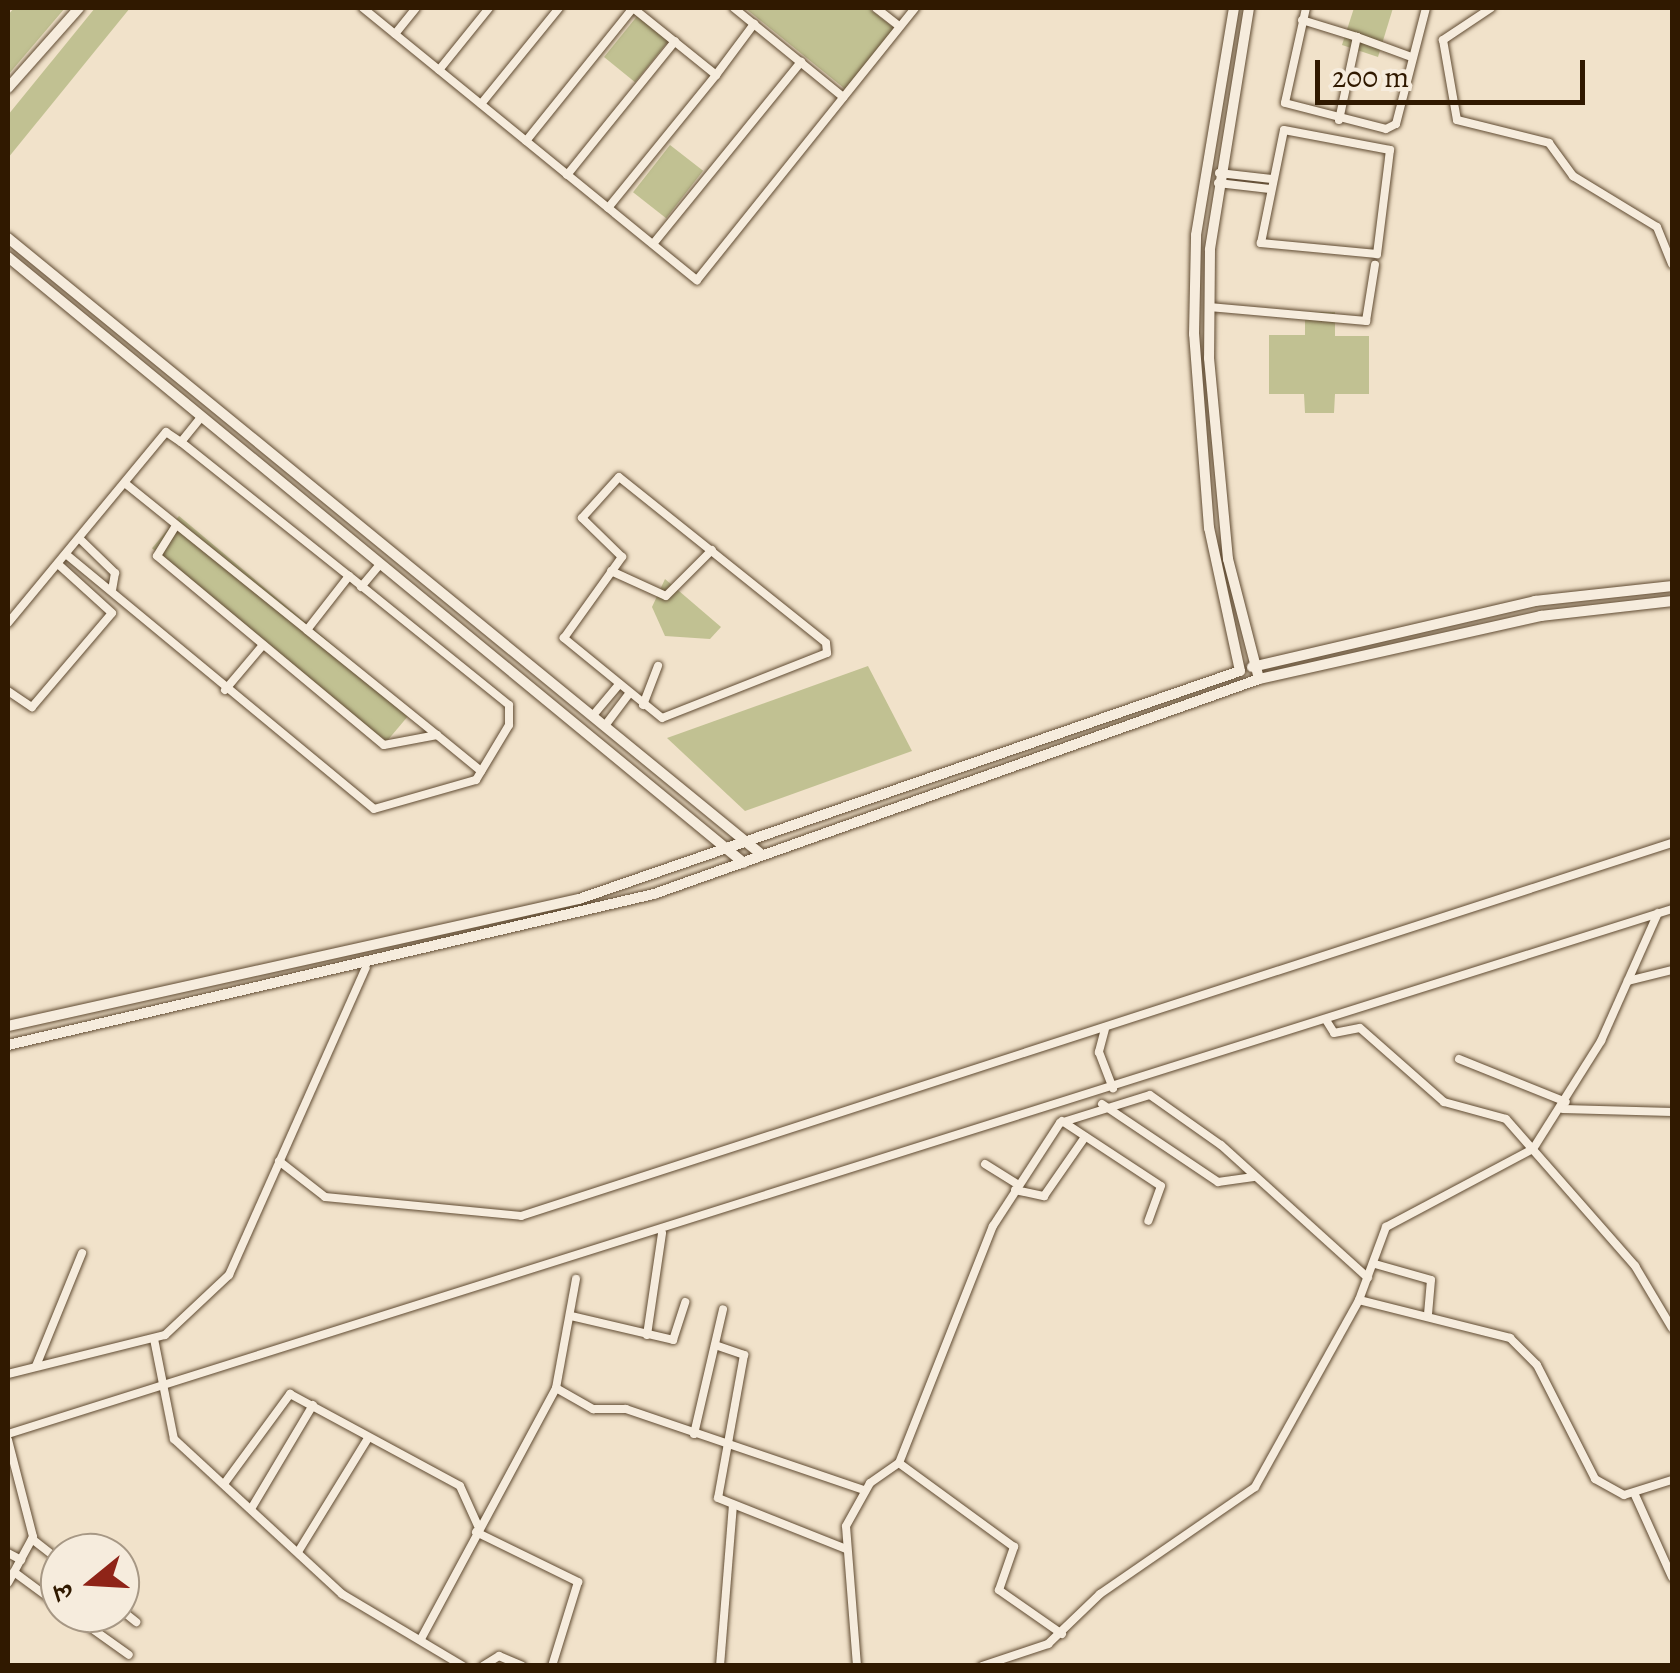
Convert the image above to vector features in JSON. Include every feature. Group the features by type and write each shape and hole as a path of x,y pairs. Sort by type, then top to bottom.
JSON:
{"street":[{"path":"8,88 79,8"},
{"path":"363,8 697,280 915,8"},
{"path":"395,34 416,8"},
{"path":"439,70 489,8"},
{"path":"481,104 559,8"},
{"path":"526,141 633,8 716,74"},
{"path":"734,8 844,97"},
{"path":"876,8 899,26"},
{"path":"1234,8 1196,234 1194,334 1209,528 1244,684"},
{"path":"1249,8 1218,178 1210,307 1219,492 1259,679"},
{"path":"1306,8 1286,103 1339,120 1394,128 1426,8"},
{"path":"1492,8 1443,40 1457,120 1549,143 1572,176 1657,227 1672,264"},
{"path":"1302,20 1410,57"},
{"path":"608,208 754,24"},
{"path":"1339,120 1357,37"},
{"path":"568,175 675,41"},
{"path":"653,244 800,62"},
{"path":"1284,130 1387,146 1377,254 1263,245 1270,190 1284,130"},
{"path":"1218,178 1272,179"},
{"path":"1218,178 1270,190"},
{"path":"8,238 595,713 762,855"},
{"path":"8,258 744,863"},
{"path":"1210,307 1366,320 1375,265"},
{"path":"181,442 200,417"},
{"path":"8,620 67,555 166,432 509,704 509,725 481,771 445,793 374,809 225,690 67,555"},
{"path":"618,476 712,550 827,653 662,718 561,634 611,571 620,553 582,517 618,476"},
{"path":"125,483 481,771"},
{"path":"175,527 157,556 384,745 437,735"},
{"path":"80,539 115,573 112,590"},
{"path":"611,571 666,596 712,550"},
{"path":"8,691 32,707 112,613 58,564"},
{"path":"361,587 380,564"},
{"path":"306,630 349,576"},
{"path":"8,1026 529,911 728,849 1255,665 1535,601 1672,586"},
{"path":"8,1045 366,968 572,918 744,863 1259,679 1527,619 1672,601"},
{"path":"225,690 263,645"},
{"path":"497,659 508,645"},
{"path":"644,705 658,666"},
{"path":"595,713 619,684"},
{"path":"606,723 630,693"},
{"path":"278,1161 325,1197 521,1216 1672,843"},
{"path":"40,1545 32,1539 8,1441 166,1387 662,1233 1672,908"},
{"path":"982,1666 1062,1634 1100,1594 1255,1486 1359,1300 1392,1222 1533,1149 1565,1105 1658,913"},
{"path":"8,1374 154,1339 228,1275 366,968"},
{"path":"1628,980 1672,970"},
{"path":"1326,1020 1334,1033 1360,1028 1441,1100 1498,1114 1635,1266 1672,1328"},
{"path":"1106,1029 1099,1052 1113,1088"},
{"path":"1459,1059 1565,1105 1672,1112"},
{"path":"858,1666 846,1550 864,1490 898,1463 1016,1188 1062,1121 1102,1104 1150,1095 1254,1177 1368,1278"},
{"path":"1102,1104 1218,1182 1254,1177"},
{"path":"1062,1121 1161,1186 1148,1222"},
{"path":"985,1164 1016,1188 1044,1196 1085,1137"},
{"path":"647,1335 662,1233"},
{"path":"36,1366 82,1253"},
{"path":"1375,1264 1432,1280 1428,1313"},
{"path":"422,1637 556,1388 576,1279"},
{"path":"1359,1300 1487,1326 1525,1350 1595,1480 1635,1496 1672,1577"},
{"path":"571,1316 678,1339 685,1302"},
{"path":"694,1434 723,1308"},
{"path":"154,1339 166,1387 167,1432 342,1594 422,1637 463,1666"},
{"path":"715,1345 744,1355 717,1492 732,1506 846,1550"},
{"path":"556,1388 593,1409 618,1406 864,1490"},
{"path":"224,1484 280,1399 313,1405 460,1486 477,1530 578,1582 552,1666"},
{"path":"250,1509 313,1405"},
{"path":"298,1552 368,1438"},
{"path":"898,1463 1014,1547 999,1590 1062,1634"},
{"path":"1635,1496 1672,1480"},
{"path":"720,1666 732,1506"},
{"path":"8,1582 32,1539"},
{"path":"8,1553 22,1560"},
{"path":"14,1572 40,1591"},
{"path":"98,1633 129,1655"},
{"path":"483,1666 498,1656 522,1666"}],"green space":[{"path":"14,8 65,8 8,75 8,15"},
{"path":"95,8 130,8 8,158 8,115"},
{"path":"745,8 868,8 894,28 845,89"},
{"path":"1354,8 1393,8 1378,57 1342,45"},
{"path":"638,15 669,40 635,82 604,57"},
{"path":"670,145 703,171 666,218 633,192"},
{"path":"1305,312 1335,312 1335,336 1369,336 1369,394 1335,394 1334,413 1305,413 1304,394 1269,394 1269,335 1305,335"},
{"path":"179,516 412,711 385,744 152,548"},
{"path":"665,579 721,627 710,639 665,636 652,607"},
{"path":"868,666 912,751 745,811 667,738"}]}
